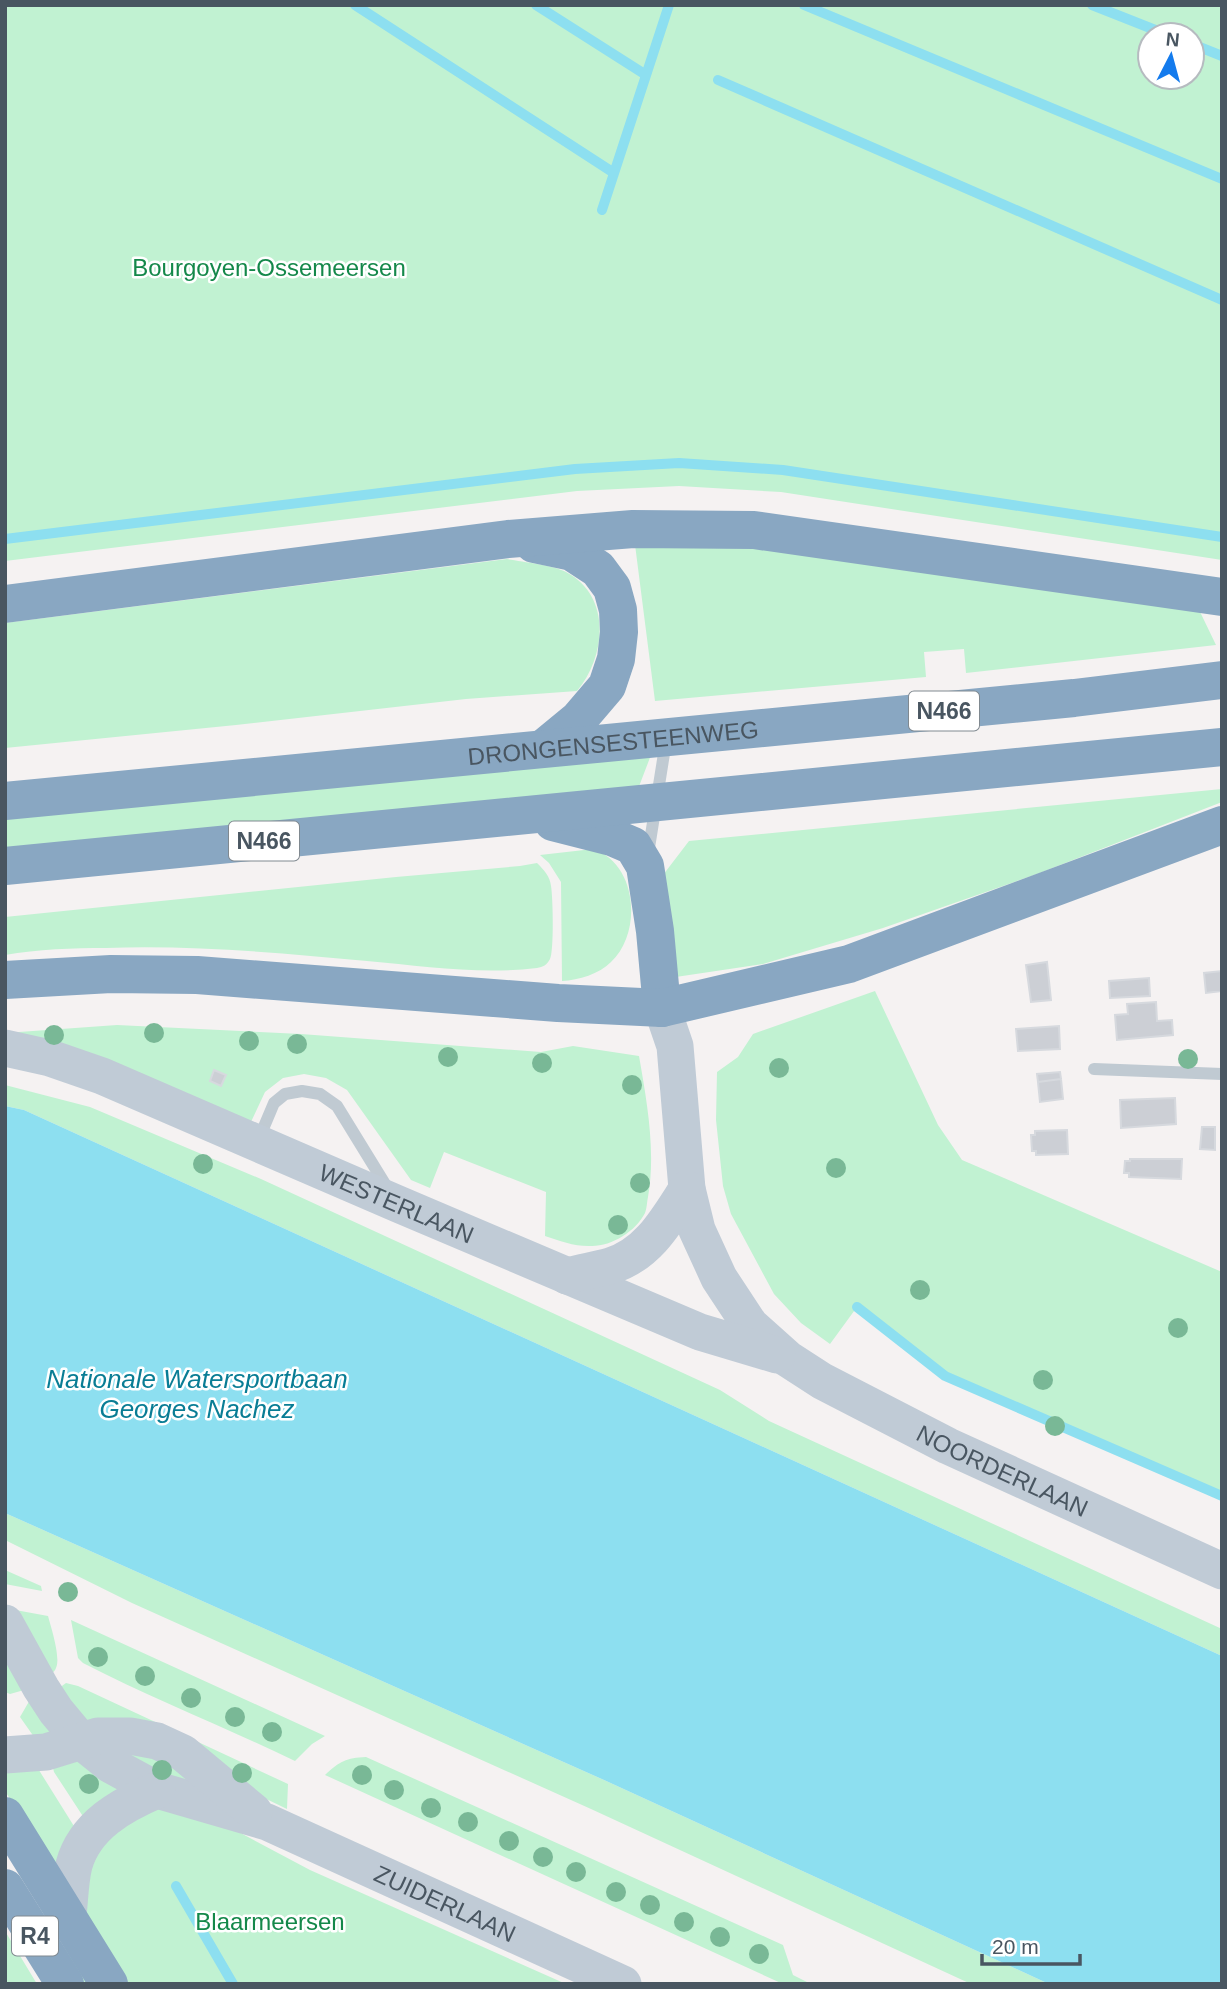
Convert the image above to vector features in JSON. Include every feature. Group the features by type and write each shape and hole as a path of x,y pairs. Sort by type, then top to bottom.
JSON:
{"highway":[{"path":"5,604 508,539 633,529 754,530 1222,597"},
{"path":"508,539 572,552 598,569 612,588 618,610 616,659 607,687 578,720 544,748"},
{"name":"DRONGENSESTEENWEG","path":"5,801 1060,700 1222,680"},
{"name":"N466","path":"5,866 1222,747"},
{"path":"523,815 612,837 634,846 646,870 662,1008"},
{"path":"5,980 111,974 197,975 558,1003 662,1008 849,964 1222,825"},
{"path":"5,1816 109,1984"},
{"name":"R4","path":"5,1888 65,1984"}],"street":[{"path":"662,1008 675,1046 687,1189 697,1230 719,1278 750,1325 788,1359"},
{"name":"WESTERLAAN","path":"5,1048 50,1058 102,1076 700,1332 788,1359"},
{"path":"560,1273 612,1265 636,1254 657,1234 687,1189"},
{"name":"NOORDERLAAN","path":"788,1359 822,1381 948,1446 1222,1572"},
{"name":"ZUIDERLAAN","path":"5,1623 56,1711 81,1741 111,1765 157,1790 267,1822 623,1984"},
{"name":"ZUIDERLAAN","path":"5,1755 37,1754 98,1736 130,1735 157,1741 183,1753 267,1822"},
{"path":"68,1915 74,1865 88,1836 106,1817 157,1790"}],"lane":[{"path":"646,870 667,737"},
{"path":"1094,1069 1222,1074"},
{"path":"258,1143 274,1103 285,1094 302,1091 320,1094 337,1106 398,1204"}],"green space":[{"name":"Bourgoyen-Ossemeersen","path":"5,5 1222,5 1222,560 781,492 679,486 577,491 5,561"},
{"path":"633,529 1190,591 1216,645 966,673 964,649 924,652 926,677 655,701"},
{"path":"507,559 566,572 581,583 591,596 600,627 598,644 587,677 577,691 466,699 5,748 5,623"},
{"path":"651,755 638,789 5,850 5,818"},
{"path":"1222,789 1222,802 1037,874 883,928 763,964 669,978 663,875 689,841"},
{"path":"593,849 608,857 619,868 626,883 631,917 628,934 621,949 601,970 588,976 562,981 561,882 549,863 540,855"},
{"path":"537,863 550,882 553,924 550,959 548,963 537,968 494,971 452,969 269,953 139,947 30,951 5,955 5,917"},
{"path":"875,991 938,1125 962,1160 1222,1272 1222,1498 945,1376 857,1307 830,1344 801,1323 774,1294 731,1214 723,1186 716,1120 717,1072 738,1057 753,1034"},
{"path":"117,1025 301,1034 541,1052 573,1046 639,1056 651,1144 650,1180 645,1213 630,1231 607,1243 586,1246 562,1242 545,1236 546,1192 444,1152 430,1188 411,1180 347,1090 326,1078 304,1074 283,1078 265,1092 250,1124 5,1033"},
{"path":"5,1085 90,1107 261,1179 720,1390 769,1421 1222,1629 1222,1656 24,1110 5,1106"},
{"path":"5,1513 604,1780 1049,1984 971,1984 591,1809 132,1603 5,1540"},
{"path":"5,1570 41,1586 42,1591 5,1584"},
{"path":"10,1609 48,1616 57,1657 56,1668 52,1673 47,1675"},
{"path":"71,1620 325,1736 312,1744 295,1761 162,1701 83,1663 78,1658"},
{"path":"5,1643 24,1690 10,1694 5,1692"},
{"path":"66,1683 78,1686 288,1784 287,1809 254,1793 83,1726 55,1691"},
{"path":"31,1698 58,1734 39,1744 20,1717"},
{"path":"111,1747 162,1755 216,1795 169,1781"},
{"path":"79,1753 131,1789 86,1821 54,1772 52,1764"},
{"path":"366,1757 783,1945 793,1975 811,1984 783,1984 325,1775 344,1761"},
{"path":"37,1767 77,1831 61,1880 5,1791 5,1770"},
{"name":"Blaarmeersen","path":"160,1808 235,1830 310,1870 566,1984 44,1984 87,1915 87,1870 115,1825"},
{"path":"5,1931 37,1984 5,1984"}],"water":[{"name":"Nationale Watersportbaan Georges Nachez","path":"5,1106 24,1110 1222,1656 1222,1984 1049,1984 604,1780 5,1513"}],"building":[{"path":"1047,962 1051,1000 1031,1002 1026,965"},
{"path":"1222,971 1222,991 1206,993 1204,973"},
{"path":"1149,978 1150,996 1110,998 1109,981"},
{"path":"1156,1002 1157,1021 1172,1020 1173,1035 1117,1040 1115,1015 1128,1014 1127,1004"},
{"path":"1059,1026 1060,1049 1018,1051 1016,1029"},
{"path":"214,1070 226,1075 221,1086 210,1081"},
{"path":"1060,1072 1061,1079 1038,1082 1037,1074"},
{"path":"1061,1079 1063,1099 1040,1102 1038,1082"},
{"path":"1175,1098 1176,1124 1121,1128 1120,1100"},
{"path":"1202,1127 1215,1127 1215,1150 1200,1149"},
{"path":"1067,1130 1068,1154 1036,1155 1036,1151 1032,1151 1031,1135 1035,1135 1035,1131"},
{"path":"1182,1159 1181,1179 1129,1177 1129,1173 1124,1173 1125,1161"}],"waterway":[{"path":"355,5 614,173"},
{"path":"536,5 646,75"},
{"path":"602,210 669,5"},
{"path":"804,5 1222,179"},
{"path":"1092,5 1136,22"},
{"path":"1206,50 1222,56"},
{"path":"718,80 1222,300"},
{"path":"5,539 575,469 679,463 783,470 1222,537"},
{"path":"857,1307 945,1376 1222,1496"},
{"path":"176,1886 233,1984"}]}
